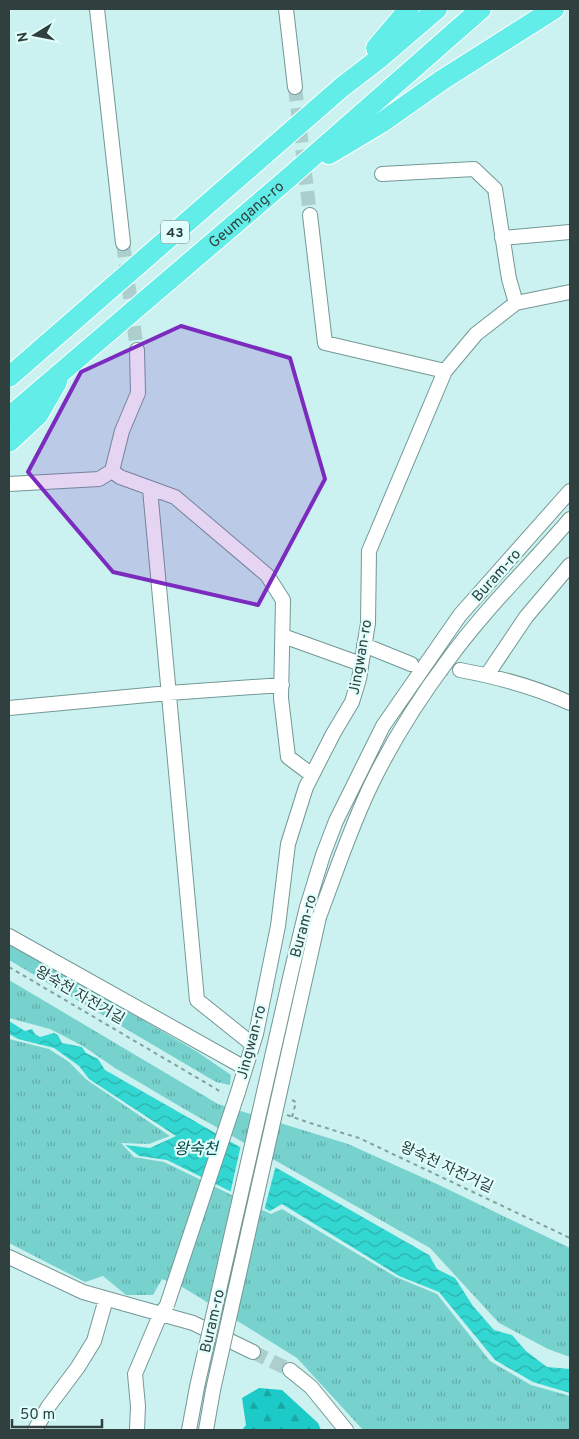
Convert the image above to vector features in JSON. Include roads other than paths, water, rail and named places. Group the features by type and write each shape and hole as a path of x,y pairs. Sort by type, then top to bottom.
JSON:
{"highway":[{"path":"342,88 409,9"},
{"name":"43","path":"9,377 342,88 437,9"},
{"name":"Geumgang-ro","path":"9,417 285,181 482,9"},
{"path":"285,181 381,123 442,80 554,9"},
{"path":"9,442 38,415 66,368"}],"street":[{"path":"96,9 122,243"},
{"path":"286,9 295,87"},
{"path":"382,174 474,169 495,189 509,279 516,303"},
{"path":"310,216 325,343 445,371"},
{"path":"502,238 570,232"},
{"name":"Jingwan-ro","path":"137,1430 138,1406 135,1374 163,1310 238,1092 252,1044 278,926 288,844 306,787 352,702 359,678 368,622 369,551 445,371 476,334 516,303 570,292"},
{"path":"9,484 99,480 112,471 122,431 138,393 137,350"},
{"path":"112,471 120,478 175,497 267,575 283,600 281,698 288,758 312,775"},
{"path":"150,489 197,1000 252,1044"},
{"name":"Buram-ro","path":"189,1430 197,1387 290,978 307,908 336,821 383,726 460,615 570,491"},
{"name":"Buram-ro","path":"206,1430 213,1390 319,917 347,840 373,782 405,724 448,659 570,519"},
{"path":"487,675 526,617 570,565"},
{"path":"283,636 361,664"},
{"path":"364,645 411,664"},
{"path":"460,670 487,675 547,692 570,703"},
{"path":"9,708 169,693 282,685"},
{"path":"9,936 245,1068"},
{"path":"9,1258 83,1292 106,1299 163,1310 253,1352"},
{"path":"35,1430 48,1407 78,1367 94,1341 106,1299"},
{"path":"290,1370 311,1387 346,1430"}],"water":[{"name":"왕숙천","path":"9,1021 25,1031 32,1029 40,1037 54,1033 58,1035 62,1043 82,1047 86,1053 98,1059 105,1070 429,1255 437,1269 455,1278 473,1306 494,1330 512,1335 526,1351 547,1367 570,1369 570,1393 533,1382 495,1360 439,1292 399,1276 282,1204 270,1211 167,1160 139,1156 125,1145 150,1148 176,1136 89,1079 79,1066 54,1048 18,1039 9,1034"}],"tunnel":[{"path":"295,87 310,215"},
{"path":"123,243 137,350"},
{"path":"414,665 460,670"},
{"path":"253,1352 290,1370"}]}
